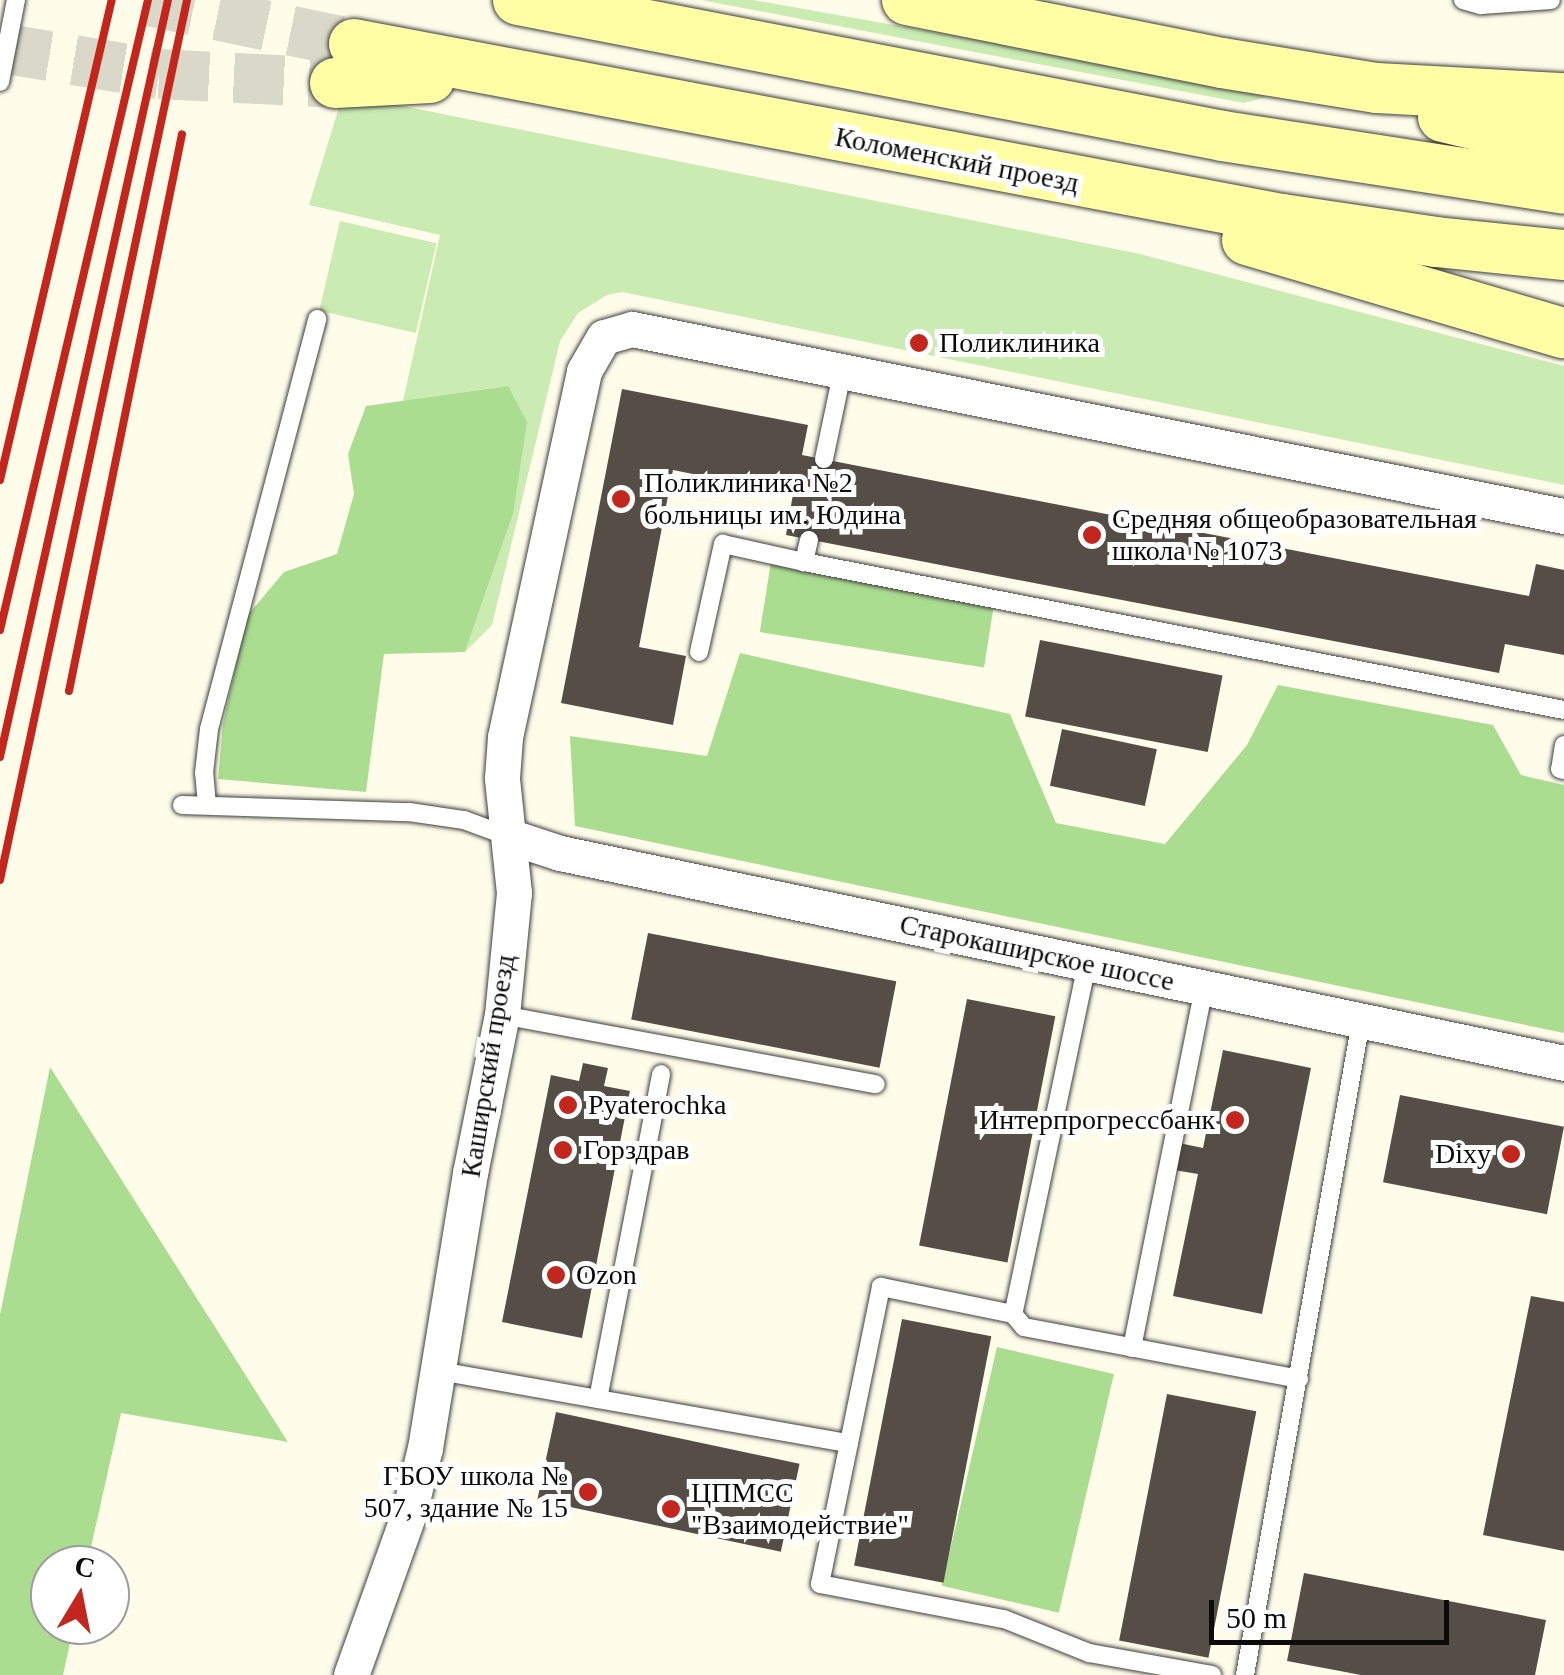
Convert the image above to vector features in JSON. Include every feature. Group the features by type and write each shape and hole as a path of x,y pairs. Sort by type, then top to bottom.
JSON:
{"main road":[{"path":"518,0 1223,136 1564,189"},
{"path":"908,0 1222,63 1377,88 1564,98"},
{"path":"1222,63 1564,146"},
{"name":"Коломенский проезд","path":"345,64 502,74 1339,228 1564,255"},
{"path":"1002,168 1564,333"}],"street":[{"name":"Каширский проезд","path":"351,1675 409,1513 439,1370 502,1015 514,893 502,778 504,736 584,371 604,337 632,329 843,368"},
{"path":"843,368 1564,516"},
{"name":"Старокаширское шоссе","path":"511,838 560,853 1564,1063"}],"lane":[{"path":"0,82 16,0"},
{"path":"1462,0 1481,5 1551,0"},
{"path":"207,805 204,773 209,729 317,319"},
{"path":"824,459 843,368"},
{"path":"804,562 808,540"},
{"path":"699,652 722,544 1564,710"},
{"path":"1564,746 1560,769 1564,770"},
{"path":"182,806 409,812 464,820 511,838"},
{"path":"1013,1314 1087,964"},
{"path":"1132,1348 1204,988"},
{"path":"502,1015 876,1084"},
{"path":"1245,1675 1361,1021"},
{"path":"598,1398 661,1074"},
{"path":"1212,1675 1089,1653 1004,1619 820,1584 881,1287 1013,1314 1024,1327 1299,1379"},
{"path":"439,1370 849,1443"}],"green space":[{"path":"701,0 753,0 1238,86 1267,97 1244,103"},
{"path":"343,94 1140,254 1564,366 1564,485 622,292 607,295 578,313 560,341 492,625 465,652 513,514 508,386 403,401 440,235 309,205"},
{"path":"340,221 436,243 416,333 319,311"},
{"path":"508,386 527,422 513,514 465,652 384,654 366,792 218,779 223,724 247,616 284,572 337,554 354,494 348,454 366,406"},
{"path":"772,555 996,591 984,668 760,632"},
{"path":"740,653 1010,714 1056,823 1165,844 1247,745 1278,685 1493,725 1521,775 1564,785 1564,1033 575,826 570,736 707,756"},
{"path":"50,1067 288,1442 121,1413 91,1545 30,1545 30,1645 70,1645 63,1675 0,1675 0,1315"},
{"path":"997,1347 1114,1374 1059,1613 942,1586"}],"building":[{"path":"622,389 808,425 802,455 1529,596 1536,564 1564,570 1564,655 1505,644 1499,673 786,535 793,494 673,470 639,647 686,656 673,725 561,703"},
{"path":"1040,640 1223,675 1208,752 1025,717"},
{"path":"1062,729 1157,749 1145,806 1050,786"},
{"path":"648,933 896,981 880,1068 631,1019"},
{"path":"967,999 1055,1016 1007,1263 919,1245"},
{"path":"1223,1050 1311,1068 1262,1314 1173,1296 1198,1174 1174,1170 1179,1143 1203,1148"},
{"path":"583,1063 608,1068 604,1086 630,1091 582,1338 502,1322 551,1075 579,1081"},
{"path":"1400,1095 1564,1127 1547,1214 1383,1182"},
{"path":"1531,1296 1564,1302 1564,1551 1483,1535"},
{"path":"902,1319 991,1336 943,1583 854,1565"},
{"path":"1167,1394 1256,1411 1208,1658 1119,1640"},
{"path":"556,1412 800,1464 781,1552 537,1500"},
{"path":"1304,1573 1546,1620 1535,1675 1361,1675 1287,1661"}],"tunnel":[{"path":"144,0 354,44"},
{"path":"0,48 159,74 335,83"}],"railway":[{"path":"0,480 112,0"},
{"path":"0,630 148,0"},
{"path":"0,757 168,0"},
{"path":"0,880 187,0"},
{"path":"69,691 182,134"}],"place":[{"name":"Поликлиника","path":"919,343"},
{"name":"Поликлиника №2 больницы им. Юдина","path":"621,499"},
{"name":"Средняя общеобразовательная школа № 1073","path":"1092,535"},
{"name":"Pyaterochka","path":"568,1105"},
{"name":"Интерпрогрессбанк","path":"1235,1120"},
{"name":"Горздрав","path":"563,1150"},
{"name":"Dixy","path":"1511,1154"},
{"name":"Ozon","path":"556,1275"},
{"name":"ГБОУ школа № 507, здание № 15","path":"588,1492"},
{"name":"ЦПМСС \"Взаимодействие\"","path":"671,1509"}]}
